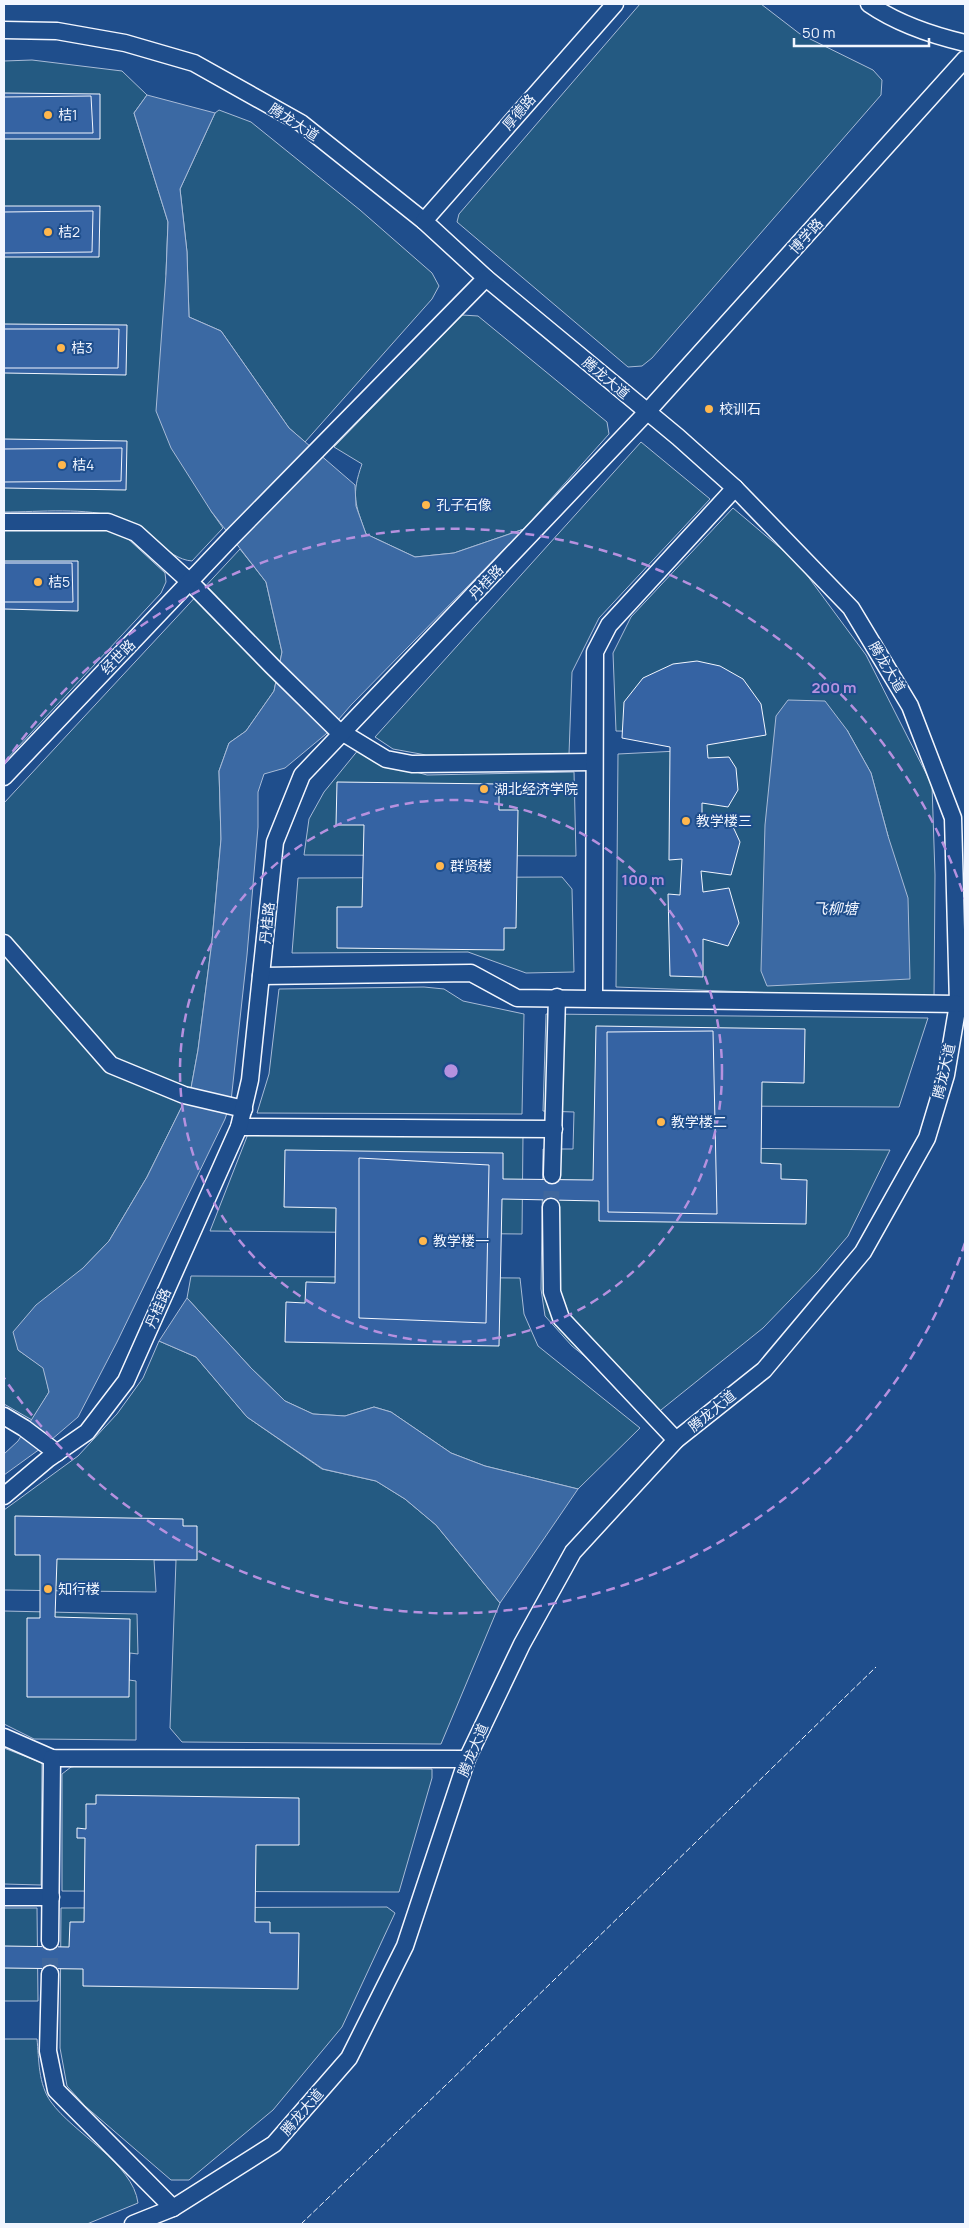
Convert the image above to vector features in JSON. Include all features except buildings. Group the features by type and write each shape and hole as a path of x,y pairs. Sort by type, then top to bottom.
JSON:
{"street":[{"name":"厚德路","path":"424,221 615,4"},
{"path":"869,4 927,34 965,44"},
{"name":"腾龙大道","path":"4,30 56,31 126,42 194,63 301,123 424,221 486,278 647,412 734,488 851,608 910,706 953,818 958,1004 946,1075 927,1138 863,1252 764,1370 676,1440 573,1552 522,1644 468,1758 405,1946 349,2058 274,2144 173,2208 133,2224"},
{"name":"博学路","path":"647,412 965,59"},
{"name":"经世路","path":"4,777 231,538 486,278"},
{"name":"丹桂路","path":"4,1496 56,1451 87,1432 126,1381 239,1127 239,1107 250,1080 275,842 302,775 338,730 647,412"},
{"path":"594,998 593,762 595,652 609,625 734,488"},
{"path":"4,522 108,522 136,533 190,582 338,730 386,759 412,764 593,762"},
{"path":"4,943 111,1065 184,1094 239,1107"},
{"path":"261,976 471,973 517,998 557,997 958,1004"},
{"path":"552,1175 557,997"},
{"path":"239,1127 554,1129"},
{"path":"551,1207 552,1292 562,1318 676,1440"},
{"path":"4,1416 56,1451"},
{"path":"4,1737 52,1758 468,1758"},
{"path":"50,1941 52,1758"},
{"path":"4,1896 51,1897"},
{"path":"50,1974 48,2051 56,2090 173,2208"}],"shaded area":[{"path":"640,4 761,4 800,34 873,70 882,80 881,95 652,358 642,366 628,367 457,222 459,214"},
{"path":"32,60 122,71 147,95 134,113 168,222 166,274 211,511 223,528 192,561 174,555 139,528 120,518 78,511 4,512 4,61"},
{"path":"219,110 251,122 360,210 432,273 439,286 432,299 305,442 289,428 221,331 189,317 187,252 180,189 215,113"},
{"path":"462,315 478,316 607,422 609,434 524,529 454,553 415,557 366,534 359,515 356,499 356,484 362,464 334,447"},
{"path":"641,442 710,499 599,618 572,672 569,754 426,755 393,749 375,737"},
{"path":"733,508 798,563 866,655 932,785 935,875 934,999 616,987 618,754 678,751 678,732 616,731 613,653 631,617","holes":["847,730 871,773 888,836"]},
{"path":"4,528 111,530 126,537 165,573 166,582 161,593 4,762"},
{"path":"240,549 266,582 282,652 274,691 246,731 229,743 219,771 221,839 212,941 198,1050 191,1088 147,1177 109,1241 83,1268 18,1350 44,1368 49,1392 32,1420 4,1404 4,803"},
{"path":"359,749 387,764 427,775 574,772 576,856 304,855 309,819 324,792"},
{"path":"562,877 572,889 574,972 526,973 468,952 292,953 298,878"},
{"path":"424,987 444,989 463,1001 524,1014 522,1114 257,1113 269,1074 279,989"},
{"path":"546,1014 928,1018 899,1107 725,1106 726,1148 890,1150 848,1236 818,1271 763,1328 656,1414 572,1346 545,1316 541,1289 543,1149 573,1149 574,1112 543,1111"},
{"path":"248,1134 523,1134 522,1234 210,1231"},
{"path":"191,1276 520,1278 524,1314 538,1346 640,1428 578,1489 485,1466 451,1453 391,1412 374,1407 345,1416 313,1414 285,1401 251,1368 187,1298"},
{"path":"159,1341 196,1357 247,1417 322,1469 376,1481 405,1499 436,1525 500,1603 441,1744 182,1742 170,1728 176,1560 154,1560 156,1592 4,1590 4,1510 78,1456 117,1414 143,1378"},
{"path":"4,1611 137,1614 138,1654 130,1653 129,1680 136,1681 136,1740 34,1739 4,1724"},
{"path":"4,1748 42,1763 41,1885 4,1884"},
{"path":"83,1765 432,1769 432,1778 399,1892 62,1891 62,1774 71,1767"},
{"path":"387,1907 395,1913 342,2027 273,2110 189,2180 171,2180 85,2106 67,2086 60,2048 61,1908"},
{"path":"4,1908 37,1908 38,2001 4,2001"},
{"path":"4,2039 37,2039 41,2079 51,2102 61,2114 114,2162 134,2188 138,2203 87,2224 4,2224"}],"water":[{"path":"147,95 215,113 180,189 187,252 189,317 221,331 289,428 355,485 356,506 366,534 415,557 454,553 524,529 351,705 326,734 285,768 264,774 258,792 258,827 247,955 231,1101 225,1119 117,1342 78,1417 44,1446 4,1475 4,1454 18,1441 49,1392 43,1368 18,1350 13,1332 36,1305 83,1268 109,1241 147,1177 191,1088 198,1050 212,941 221,839 219,771 229,743 246,731 274,691 282,652 266,582 211,511 171,448 156,411 168,222 134,113"},
{"name":"飞柳塘","path":"788,700 825,701 847,730 871,773 888,836 908,898 910,979 767,986 761,971 765,825 776,716"},
{"path":"187,1298 251,1368 285,1401 313,1414 345,1416 374,1407 391,1412 451,1453 485,1466 578,1489 500,1603 436,1525 405,1499 376,1481 323,1469 247,1417 196,1357 159,1341"}],"tunnel":[{"path":"551,1207 552,1175"},
{"path":"50,1941 50,1974"}],"fence":[{"path":"301,2224 876,1667"}],"place":[{"name":"桔1","path":"48,115"},
{"name":"桔2","path":"48,232"},
{"name":"桔3","path":"61,348"},
{"name":"校训石","path":"709,409"},
{"name":"桔4","path":"62,465"},
{"name":"孔子石像","path":"426,505"},
{"name":"桔5","path":"38,582"},
{"name":"湖北经济学院","path":"484,789"},
{"name":"教学楼三","path":"686,821"},
{"name":"群贤楼","path":"440,866"},
{"name":"教学楼二","path":"661,1122"},
{"name":"教学楼一","path":"423,1241"},
{"name":"知行楼","path":"48,1589"}]}
